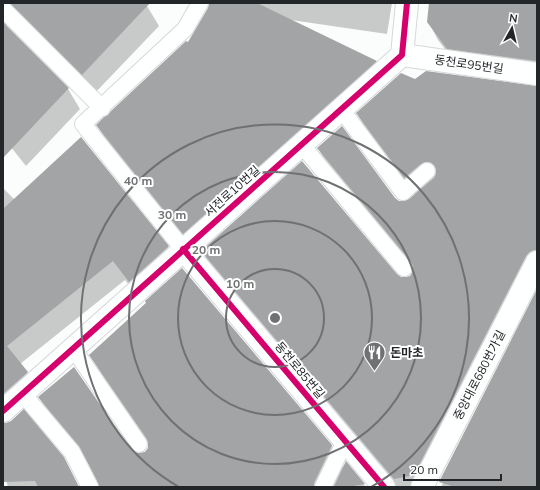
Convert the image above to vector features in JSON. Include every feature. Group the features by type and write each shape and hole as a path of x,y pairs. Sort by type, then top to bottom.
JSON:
{"street":[{"path":"402,55 407,3"},
{"name":"동천로95번길","path":"402,55 537,74"},
{"name":"서전로10번길","path":"3,411 402,55"},
{"name":"동천로85번길","path":"183,249 384,487"},
{"name":"중앙대로680번가길","path":"422,487 537,262"}],"lane":[{"path":"183,249 83,124 102,108 185,29 200,3"},
{"path":"3,9 102,108"},
{"path":"340,109 403,192 428,171"},
{"path":"301,144 404,268"},
{"path":"73,348 139,444"},
{"path":"23,394 72,452 90,487"},
{"path":"323,487 345,441"}],"building":[{"path":"10,3 150,3 82,75"},
{"path":"209,3 257,3 377,61 183,234 96,125 186,41 188,42 208,8"},
{"path":"429,3 537,3 537,61 447,49 427,22"},
{"path":"3,22 69,88 3,158"},
{"path":"426,71 537,86 537,250 531,251 526,256 414,475 394,479 201,251 302,161 397,274 401,277 410,276 413,271 411,262 317,148 342,126 395,198 399,201 409,199 434,178 436,169 434,165 430,162 425,162 404,178 356,113 401,73 415,79"},
{"path":"81,137 169,246 129,282 113,261 7,346 28,372 3,394 3,209"},
{"path":"182,268 332,445 314,483 314,487 99,487 79,446 38,397 74,367 131,449 139,453 145,452 148,448 147,439 89,355"},
{"path":"537,289 537,487 455,487 439,482"},
{"path":"24,409 64,457 79,487 38,487 35,481 3,482 3,423 11,421"},
{"path":"346,461 365,484 348,487 334,487"}],"cycle path":[{"path":"3,411 402,55 407,3"},
{"path":"183,249 384,487"}],"place":[{"name":"돈마초","path":"375,372"}]}
